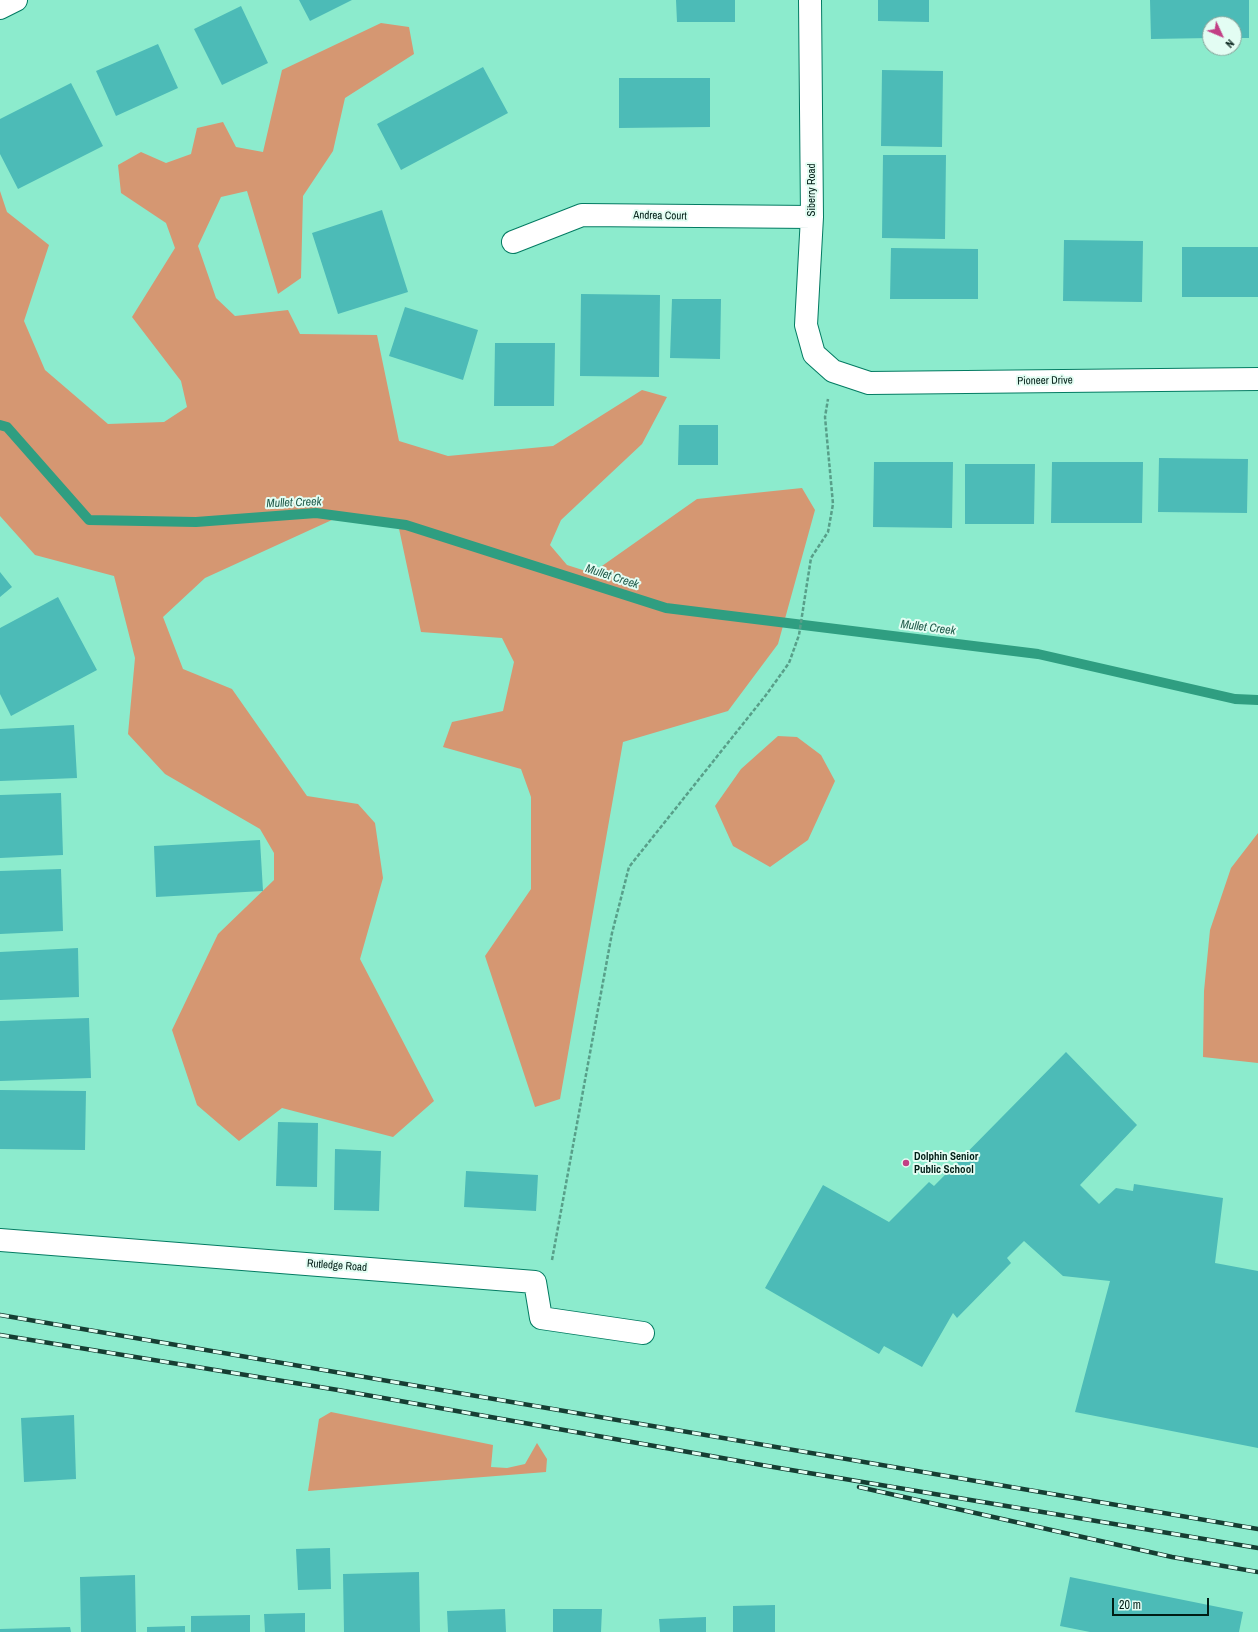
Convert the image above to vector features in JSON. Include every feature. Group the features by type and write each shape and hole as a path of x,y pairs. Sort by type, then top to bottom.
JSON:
{"street":[{"path":"0,8 16,0"},
{"name":"Siberry Road","path":"810,0 812,217 806,325 814,354 833,371"},
{"name":"Andrea Court","path":"513,242 582,215 812,217"},
{"name":"Pioneer Drive","path":"833,371 869,382 1258,379"},
{"name":"Rutledge Road","path":"0,1240 535,1282 541,1318 643,1333"}],"path":[{"path":"552,1263 612,933 629,867 780,676 789,663 799,635 811,558 828,532 833,504 825,417 833,371"}],"shaded area":[{"path":"381,23 409,27 414,54 345,98 333,151 303,196 301,278 278,294 247,191 221,197 198,246 216,298 235,316 288,310 300,334 377,335 399,441 448,456 553,446 642,390 667,397 642,444 561,520 550,545 567,565 592,573 697,499 802,488 815,510 778,644 728,711 623,742 560,1099 535,1107 485,956 531,889 531,797 521,769 443,747 452,722 503,711 514,662 502,638 421,632 398,524 345,514 205,578 163,617 183,669 232,689 307,796 358,804 375,823 383,878 360,959 434,1101 393,1137 282,1108 239,1141 197,1105 172,1030 218,934 274,880 274,853 260,829 165,774 128,734 135,658 114,576 35,555 0,516 0,191 7,212 49,245 24,321 45,370 108,424 164,422 187,407 181,381 132,317 175,248 166,223 121,193 118,165 141,152 166,163 191,154 197,128 223,122 236,147 263,152 282,70"},
{"path":"778,736 797,737 821,755 835,781 808,840 770,867 733,846 715,806 741,769"},
{"path":"1258,833 1258,1063 1203,1057 1204,991 1210,930 1231,868"},
{"path":"331,1412 493,1445 491,1467 507,1468 525,1464 537,1443 547,1459 546,1472 308,1491 319,1419"}],"building":[{"path":"299,0 352,0 310,21"},
{"path":"676,0 735,0 735,22 677,22"},
{"path":"878,0 929,0 929,22 878,21"},
{"path":"1150,0 1249,0 1249,38 1242,38 1242,16 1202,16 1202,38 1151,39"},
{"path":"241,6 268,63 222,85 194,29"},
{"path":"158,44 178,88 116,116 96,71"},
{"path":"483,67 508,113 401,170 377,124"},
{"path":"882,70 943,71 942,147 881,146"},
{"path":"619,78 710,78 710,127 619,128"},
{"path":"71,83 103,146 18,189 0,154 0,119"},
{"path":"883,155 946,155 945,239 882,238"},
{"path":"382,210 408,292 338,314 312,233"},
{"path":"1064,240 1143,241 1142,302 1063,301"},
{"path":"1182,247 1258,247 1258,297 1182,297"},
{"path":"891,248 978,249 978,299 890,299"},
{"path":"581,294 660,295 659,377 580,376"},
{"path":"672,299 721,299 720,359 670,358"},
{"path":"405,307 478,330 463,380 389,356"},
{"path":"495,343 555,343 554,406 494,406"},
{"path":"679,425 718,425 718,465 678,465"},
{"path":"1159,458 1248,459 1247,513 1158,512"},
{"path":"874,462 953,462 952,528 873,527"},
{"path":"1052,462 1143,462 1142,523 1051,523"},
{"path":"965,464 1035,464 1034,524 965,524"},
{"path":"0,572 12,587 0,597"},
{"path":"58,597 97,670 11,716 0,694 0,628"},
{"path":"74,725 77,778 0,781 0,729"},
{"path":"61,793 63,855 0,858 0,795"},
{"path":"260,840 263,891 156,897 154,846"},
{"path":"61,869 63,931 0,934 0,871"},
{"path":"78,948 79,997 0,1000 0,952"},
{"path":"89,1018 91,1078 0,1081 0,1021"},
{"path":"1066,1052 1137,1125 1080,1185 1099,1204 1116,1188 1133,1191 1134,1184 1223,1198 1215,1263 1258,1271 1258,1448 1075,1412 1110,1281 1063,1276 1024,1241 1007,1258 1011,1263 957,1318 953,1313 922,1367 884,1346 879,1354 765,1288 823,1185 889,1222 929,1182 934,1186"},
{"path":"0,1090 86,1091 85,1150 0,1149"},
{"path":"278,1122 318,1123 317,1187 276,1186"},
{"path":"335,1149 381,1151 379,1211 334,1210"},
{"path":"466,1171 538,1175 536,1211 464,1207"},
{"path":"74,1415 76,1479 24,1482 21,1418"},
{"path":"330,1548 331,1589 298,1590 296,1549"},
{"path":"419,1572 420,1632 344,1632 343,1574"},
{"path":"135,1575 136,1632 81,1632 80,1577"},
{"path":"1070,1577 1243,1612 1239,1632 1090,1632 1060,1626"},
{"path":"775,1605 775,1632 733,1632 733,1606"},
{"path":"505,1609 506,1632 448,1632 447,1611"},
{"path":"553,1609 602,1609 601,1632 553,1632"},
{"path":"305,1613 305,1632 265,1632 264,1614"},
{"path":"250,1615 250,1632 191,1632 191,1616"},
{"path":"706,1617 706,1632 660,1632 659,1619"},
{"path":"185,1626 185,1632 147,1632 147,1627"},
{"path":"70,1627 71,1632 0,1632 0,1629"}],"waterway":[{"name":"Mullet Creek","path":"0,425 7,427 89,520 196,522 316,513 406,525 666,608 1038,654 1235,699 1258,700"}],"railway":[{"path":"0,1315 1258,1529"},
{"path":"0,1335 338,1390 773,1467 1258,1548"},
{"path":"859,1487 1172,1557 1258,1572"}],"place":[{"name":"Dolphin Senior Public School","path":"906,1163"}]}
